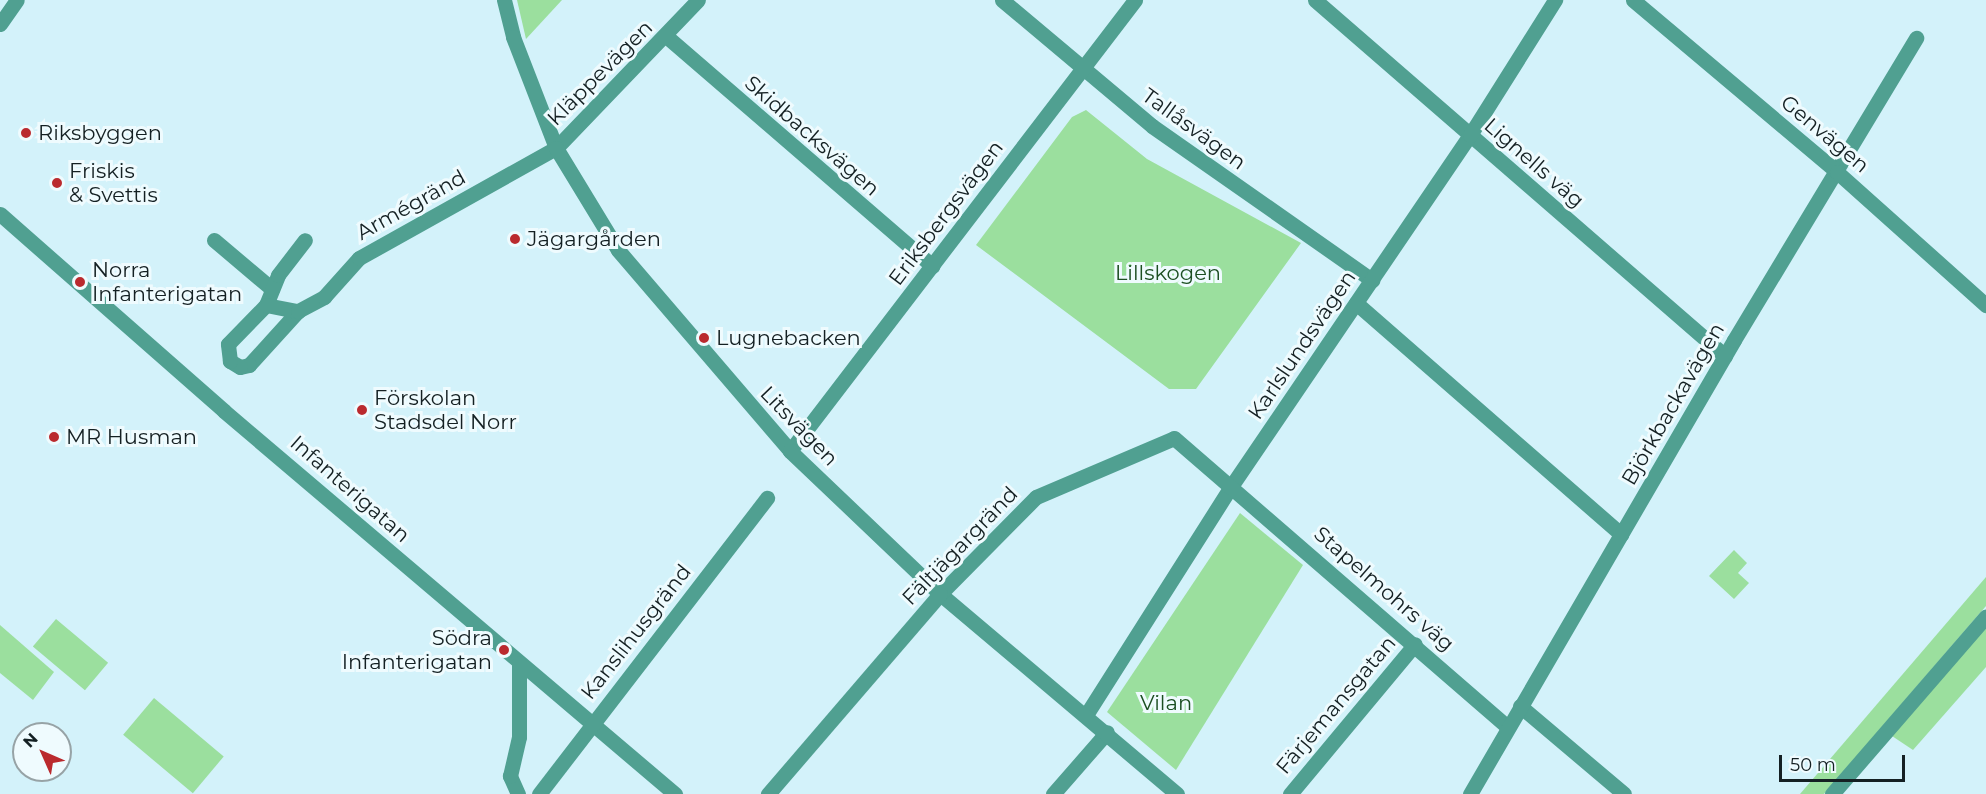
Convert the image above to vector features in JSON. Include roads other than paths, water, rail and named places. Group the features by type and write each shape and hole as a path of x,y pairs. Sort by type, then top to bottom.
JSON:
{"street":[{"path":"0,24 17,0"},
{"name":"Litsvägen","path":"504,0 513,37 556,148 618,250 790,450 940,594 1107,732 1177,794"},
{"name":"Kläppevägen","path":"556,148 666,36 698,0"},
{"name":"Tallåsvägen","path":"1002,0 1152,126 1372,280"},
{"name":"Eriksbergsvägen","path":"790,450 1135,0"},
{"name":"Lignells väg","path":"1316,0 1725,356"},
{"name":"Karlslundsvägen","path":"1086,716 1232,485 1470,135 1556,0"},
{"name":"Genvägen","path":"1633,0 1837,172 1986,305"},
{"name":"Skidbacksvägen","path":"666,36 932,266"},
{"name":"Björkbackavägen","path":"1470,794 1507,726 1725,356 1916,38"},
{"name":"Armégränd","path":"266,305 244,323 228,344 230,361 240,367 249,365 298,312 324,297 359,258 556,148"},
{"name":"Infanterigatan","path":"0,214 519,663 675,794"},
{"path":"214,240 272,289"},
{"path":"298,312 266,305 272,289 305,240"},
{"path":"1356,303 1621,534"},
{"name":"Fältjägargränd","path":"768,794 940,594 1036,496 1174,438 1232,485"},
{"name":"Stapelmohrs väg","path":"1232,485 1507,726"},
{"name":"Kanslihusgränd","path":"539,794 591,722 767,498"},
{"path":"1832,794 1986,616"},
{"name":"Färjemansgatan","path":"1290,794 1415,644"},
{"path":"518,794 510,776 519,737 519,663"},
{"path":"1520,706 1624,794"},
{"path":"1053,794 1107,732"}],"place":[{"name":"Riksbyggen","path":"26,133"},
{"name":"Friskis & Svettis","path":"57,183"},
{"name":"Jägargården","path":"515,239"},
{"name":"Norra Infanterigatan","path":"80,282"},
{"name":"Lugnebacken","path":"704,338"},
{"name":"Förskolan Stadsdel Norr","path":"362,410"},
{"name":"MR Husman","path":"54,437"},
{"name":"Södra Infanterigatan","path":"504,650"}],"park label":[{"name":"Lillskogen","path":"1168,273"},
{"name":"Vilan","path":"1166,703"}]}
